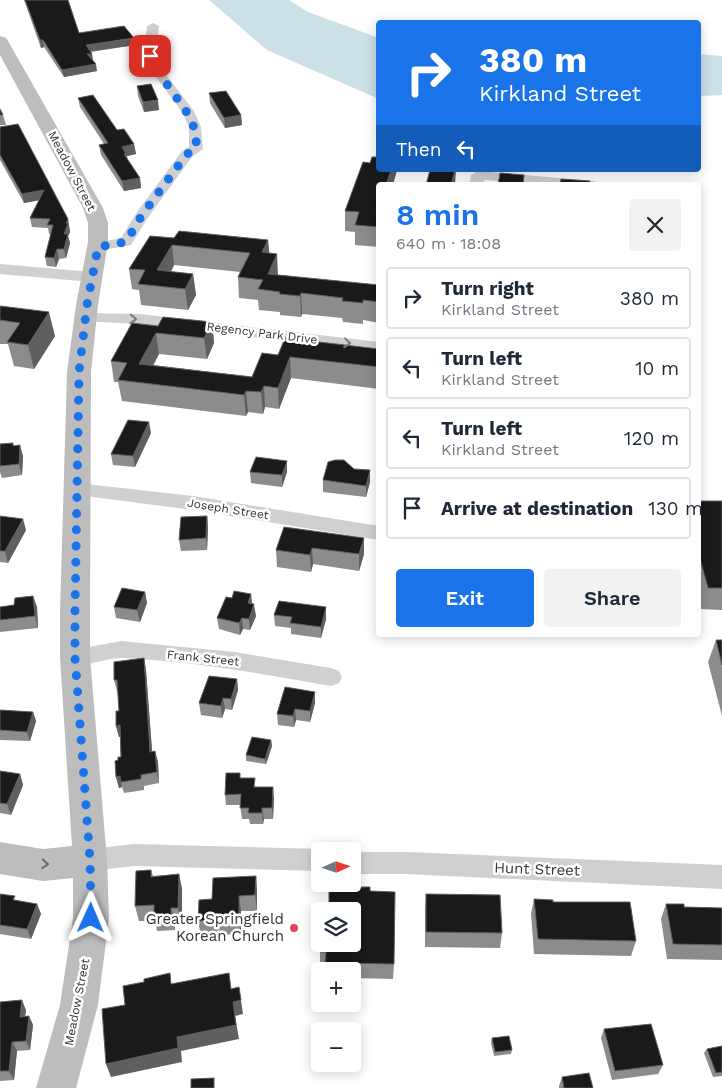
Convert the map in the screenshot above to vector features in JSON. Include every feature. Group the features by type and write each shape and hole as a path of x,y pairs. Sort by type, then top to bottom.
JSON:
{"street":[{"path":"98,240 126,242 133,228 187,154 196,149 195,127 188,111 162,77 150,56 153,26"},
{"name":"Meadow Street","path":"0,41 93,208 98,240 85,318 79,372 75,657 90,860 91,918 84,979 72,1036 56,1088"},
{"path":"477,180 524,182"},
{"path":"0,269 92,278"},
{"name":"Regency Park Drive","path":"85,318 140,319 376,347"},
{"name":"Joseph Street","path":"77,489 193,503 376,533"},
{"name":"Frank Street","path":"75,657 121,649 235,661 330,677"},
{"path":"0,858 43,865 134,855 311,860"},
{"name":"Hunt Street","path":"361,863 400,863 722,877"}],"water":[{"path":"209,0 289,0 308,12 376,37 376,98 267,50"},
{"path":"701,54 722,56 722,95 701,96"}],"building":[{"path":"25,0 68,0 79,33 124,26 134,38 86,45 92,54 87,54 96,64 62,70 43,40 40,40"},
{"path":"151,84 158,100 143,102 137,86"},
{"path":"226,91 241,115 224,118 209,93"},
{"path":"93,95 117,130 124,129 134,144 122,147 126,154 124,154 140,178 122,181 99,145 108,143 78,98"},
{"path":"18,124 68,219 64,234 68,234 64,249 57,249 54,258 45,257 53,225 47,225 50,219 30,218 44,190 22,194 0,155 0,127"},
{"path":"372,157 376,157 376,172 390,172 387,182 376,182 376,227 355,225 359,212 345,211 363,162 370,163"},
{"path":"429,172 454,172 452,182 427,182"},
{"path":"500,173 524,175 523,182 498,182"},
{"path":"561,179 590,181 590,182 560,182"},
{"path":"179,231 268,240 262,252 277,254 268,274 376,285 376,302 363,300 363,303 342,301 343,298 301,293 300,296 279,294 280,292 258,289 263,280 238,277 250,253 172,245 157,270 193,274 185,289 138,284 145,270 129,269 150,236 174,238"},
{"path":"0,306 49,312 28,345 7,342 20,323 0,320"},
{"path":"163,317 212,322 204,338 156,333 139,364 252,377 262,353 278,355 285,338 376,349 376,367 290,357 278,388 264,386 261,392 246,391 244,395 118,380 127,363 111,361 132,323 158,326"},
{"path":"128,420 149,422 133,456 111,454"},
{"path":"13,443 13,446 20,445 19,464 0,466 0,444"},
{"path":"256,457 287,461 282,475 250,472"},
{"path":"344,460 354,469 370,470 366,486 323,480 328,462"},
{"path":"701,501 722,501 722,588 708,588 701,562"},
{"path":"0,516 23,519 5,551 0,551"},
{"path":"207,516 206,538 179,540 181,517"},
{"path":"284,527 364,538 359,554 312,548 310,555 276,550"},
{"path":"122,588 145,592 137,610 114,607"},
{"path":"234,591 251,594 248,603 254,604 249,619 242,618 239,623 217,618 226,597 232,598"},
{"path":"33,596 35,616 0,620 0,607 14,605 15,598"},
{"path":"279,601 326,607 321,627 290,623 292,617 274,615"},
{"path":"716,640 722,640 722,665"},
{"path":"144,658 150,752 155,751 157,772 141,775 141,779 121,782 120,776 116,777 115,761 118,760 118,757 121,757 120,725 116,726 116,711 119,711 117,680 114,680 114,662"},
{"path":"209,676 237,679 231,699 223,698 221,706 199,703"},
{"path":"285,687 315,692 310,711 295,709 293,716 277,714"},
{"path":"0,710 33,712 27,732 0,730"},
{"path":"252,737 271,740 265,759 246,755"},
{"path":"0,771 20,774 7,804 0,803"},
{"path":"226,773 240,773 240,778 255,778 254,787 273,787 272,808 262,808 262,813 248,813 249,808 240,808 241,794 225,795"},
{"path":"151,870 151,877 179,874 178,908 171,908 171,915 154,916 154,905 135,906 136,871"},
{"path":"256,876 255,895 239,896 239,919 198,921 199,900 212,899 213,878"},
{"path":"361,887 370,887 370,891 395,892 394,964 325,962 326,952 361,952 361,902 329,902 329,892 361,892"},
{"path":"0,894 15,896 13,900 37,904 27,929 0,925"},
{"path":"426,894 500,895 502,933 426,932"},
{"path":"534,899 553,900 553,902 630,902 636,941 538,939"},
{"path":"666,904 684,904 684,907 722,908 722,945 673,944"},
{"path":"170,973 171,984 229,973 231,989 239,987 241,1000 233,1002 236,1025 177,1037 178,1048 106,1064 102,1009 125,1005 123,986 144,982 144,979"},
{"path":"22,1000 20,1017 29,1016 26,1041 12,1042 9,1071 0,1071 0,1002"},
{"path":"651,1024 663,1065 615,1071 604,1029"},
{"path":"509,1036 512,1050 495,1052 492,1038"},
{"path":"722,1046 722,1072 716,1073 707,1049"},
{"path":"589,1073 593,1088 564,1088 562,1077"},
{"path":"214,1078 214,1088 191,1088 191,1079"}],"place":[{"name":"Greater Springfield Korean Church","path":"294,928"}],"route":[{"path":"91,918 90,860 75,657 78,391 81,345 98,247 126,242 142,215 187,154 196,149 197,140 195,127 188,111 162,77 150,56"}]}
